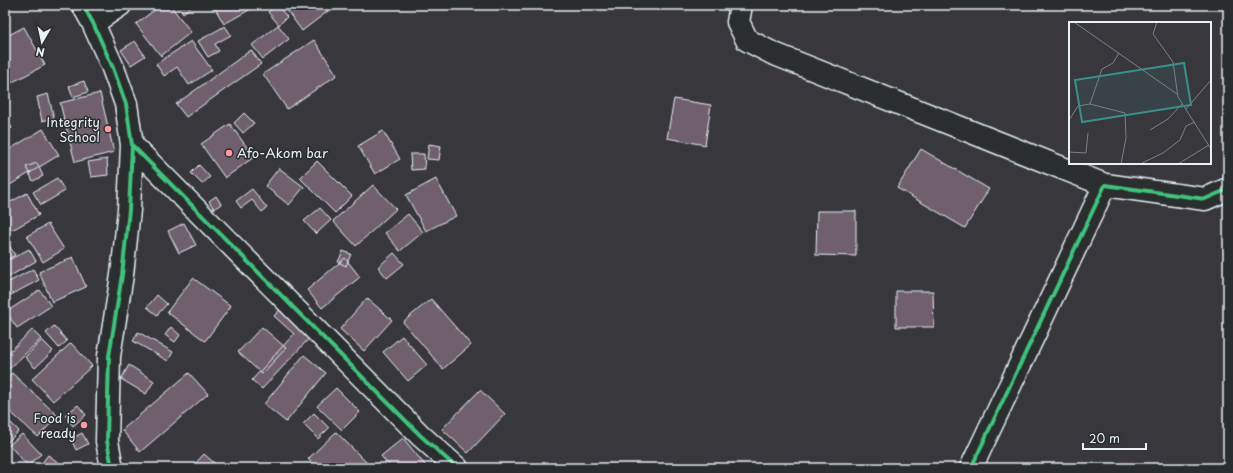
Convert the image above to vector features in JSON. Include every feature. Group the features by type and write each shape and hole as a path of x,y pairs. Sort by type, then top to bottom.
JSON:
{"street":[{"path":"112,468 107,441 109,356 122,275 130,210 132,146 126,104 113,68 88,14 120,5"},
{"path":"741,5 738,22 747,40 772,53 1105,185 1205,199 1228,189"},
{"path":"132,146 421,436 457,468"},
{"path":"971,468 1105,185"}],"building":[{"path":"161,5 170,5 191,32 161,56 136,24"},
{"path":"177,5 194,5 183,13"},
{"path":"213,5 258,5 224,24"},
{"path":"277,5 287,17 279,25 268,12"},
{"path":"283,5 336,5 302,31"},
{"path":"278,25 289,39 263,59 252,45"},
{"path":"225,26 231,35 215,44 219,51 208,57 198,41"},
{"path":"24,27 45,65 9,84 5,76 5,37"},
{"path":"314,40 337,75 287,109 263,74"},
{"path":"135,41 145,56 131,65 121,50"},
{"path":"191,41 212,70 189,85 177,67 164,76 156,64"},
{"path":"251,50 261,64 186,117 176,104"},
{"path":"84,81 88,92 73,97 69,86"},
{"path":"100,93 114,152 75,162 60,103"},
{"path":"48,94 54,118 42,121 37,97"},
{"path":"674,99 711,105 705,145 667,138"},
{"path":"244,113 254,123 243,133 234,123"},
{"path":"5,116 12,128 5,132"},
{"path":"230,124 254,157 225,178 201,144"},
{"path":"43,129 59,155 10,185 5,178 5,152"},
{"path":"383,131 400,159 375,174 358,146"},
{"path":"429,144 441,146 439,160 427,159"},
{"path":"921,149 989,189 965,228 897,188"},
{"path":"410,154 424,154 425,169 411,170"},
{"path":"107,159 108,175 91,177 88,162"},
{"path":"317,161 352,196 335,213 300,178"},
{"path":"37,163 43,176 33,181 26,167"},
{"path":"199,165 210,177 202,184 191,173"},
{"path":"279,168 304,187 289,205 265,186"},
{"path":"57,178 65,191 41,205 33,192"},
{"path":"436,179 456,216 426,231 406,195"},
{"path":"373,185 396,209 356,246 333,221"},
{"path":"252,189 267,208 262,212 252,200 241,208 236,201"},
{"path":"27,193 39,215 12,230 5,218 5,205"},
{"path":"216,196 221,204 214,209 209,201"},
{"path":"320,208 331,220 316,234 304,221"},
{"path":"817,211 856,211 856,256 816,255"},
{"path":"408,214 423,232 400,251 385,233"},
{"path":"184,223 196,245 179,253 168,231"},
{"path":"48,224 64,249 43,262 27,236"},
{"path":"7,242 15,255 5,261 5,244"},
{"path":"29,249 36,261 5,279 5,262"},
{"path":"343,251 351,254 346,266 338,262"},
{"path":"394,253 404,264 387,278 378,267"},
{"path":"73,257 86,287 52,302 39,272"},
{"path":"345,258 360,277 322,308 307,290"},
{"path":"33,269 39,280 5,298 5,284"},
{"path":"193,278 231,306 205,341 167,312"},
{"path":"40,290 51,306 17,328 6,312"},
{"path":"896,291 933,291 934,327 896,327"},
{"path":"157,295 167,304 157,315 147,307"},
{"path":"367,298 392,320 364,351 340,329"},
{"path":"431,299 471,345 443,369 403,322"},
{"path":"287,302 317,330 262,389 252,380 294,334 274,316"},
{"path":"54,326 67,341 59,348 46,333"},
{"path":"171,327 180,335 175,342 165,335"},
{"path":"262,327 286,348 262,374 238,352"},
{"path":"32,330 41,339 9,369 5,365 5,356"},
{"path":"138,332 173,352 168,361 133,341"},
{"path":"402,336 427,365 408,381 383,352"},
{"path":"42,340 53,351 35,368 25,357"},
{"path":"71,343 92,366 53,401 32,379"},
{"path":"304,355 326,373 286,422 264,404"},
{"path":"129,365 154,381 146,394 121,379"},
{"path":"12,373 58,416 38,437 5,407 5,381"},
{"path":"189,373 208,394 140,452 122,430"},
{"path":"336,388 360,412 342,430 317,406"},
{"path":"480,390 505,414 468,453 442,429"},
{"path":"78,405 86,415 73,426 65,415"},
{"path":"314,413 329,428 318,439 303,424"},
{"path":"5,417 19,431 7,443 5,441"},
{"path":"336,432 372,468 317,468 308,459"},
{"path":"82,433 88,444 76,450 71,439"},
{"path":"22,434 41,454 28,466 9,445"},
{"path":"403,438 425,465 421,468 391,468 381,456"},
{"path":"204,454 220,468 191,468"},
{"path":"48,455 66,468 38,468"}],"cycle path":[{"path":"83,5 93,23 113,68 126,104 132,145 129,210 122,275 109,356 107,441 112,468"},
{"path":"132,145 421,436 457,468"},
{"path":"971,468 1105,185 1205,199 1228,189"}],"place":[{"name":"Integrity School","path":"108,129"},
{"name":"Afo-Akom bar","path":"229,153"},
{"name":"Food is ready","path":"84,425"}]}
